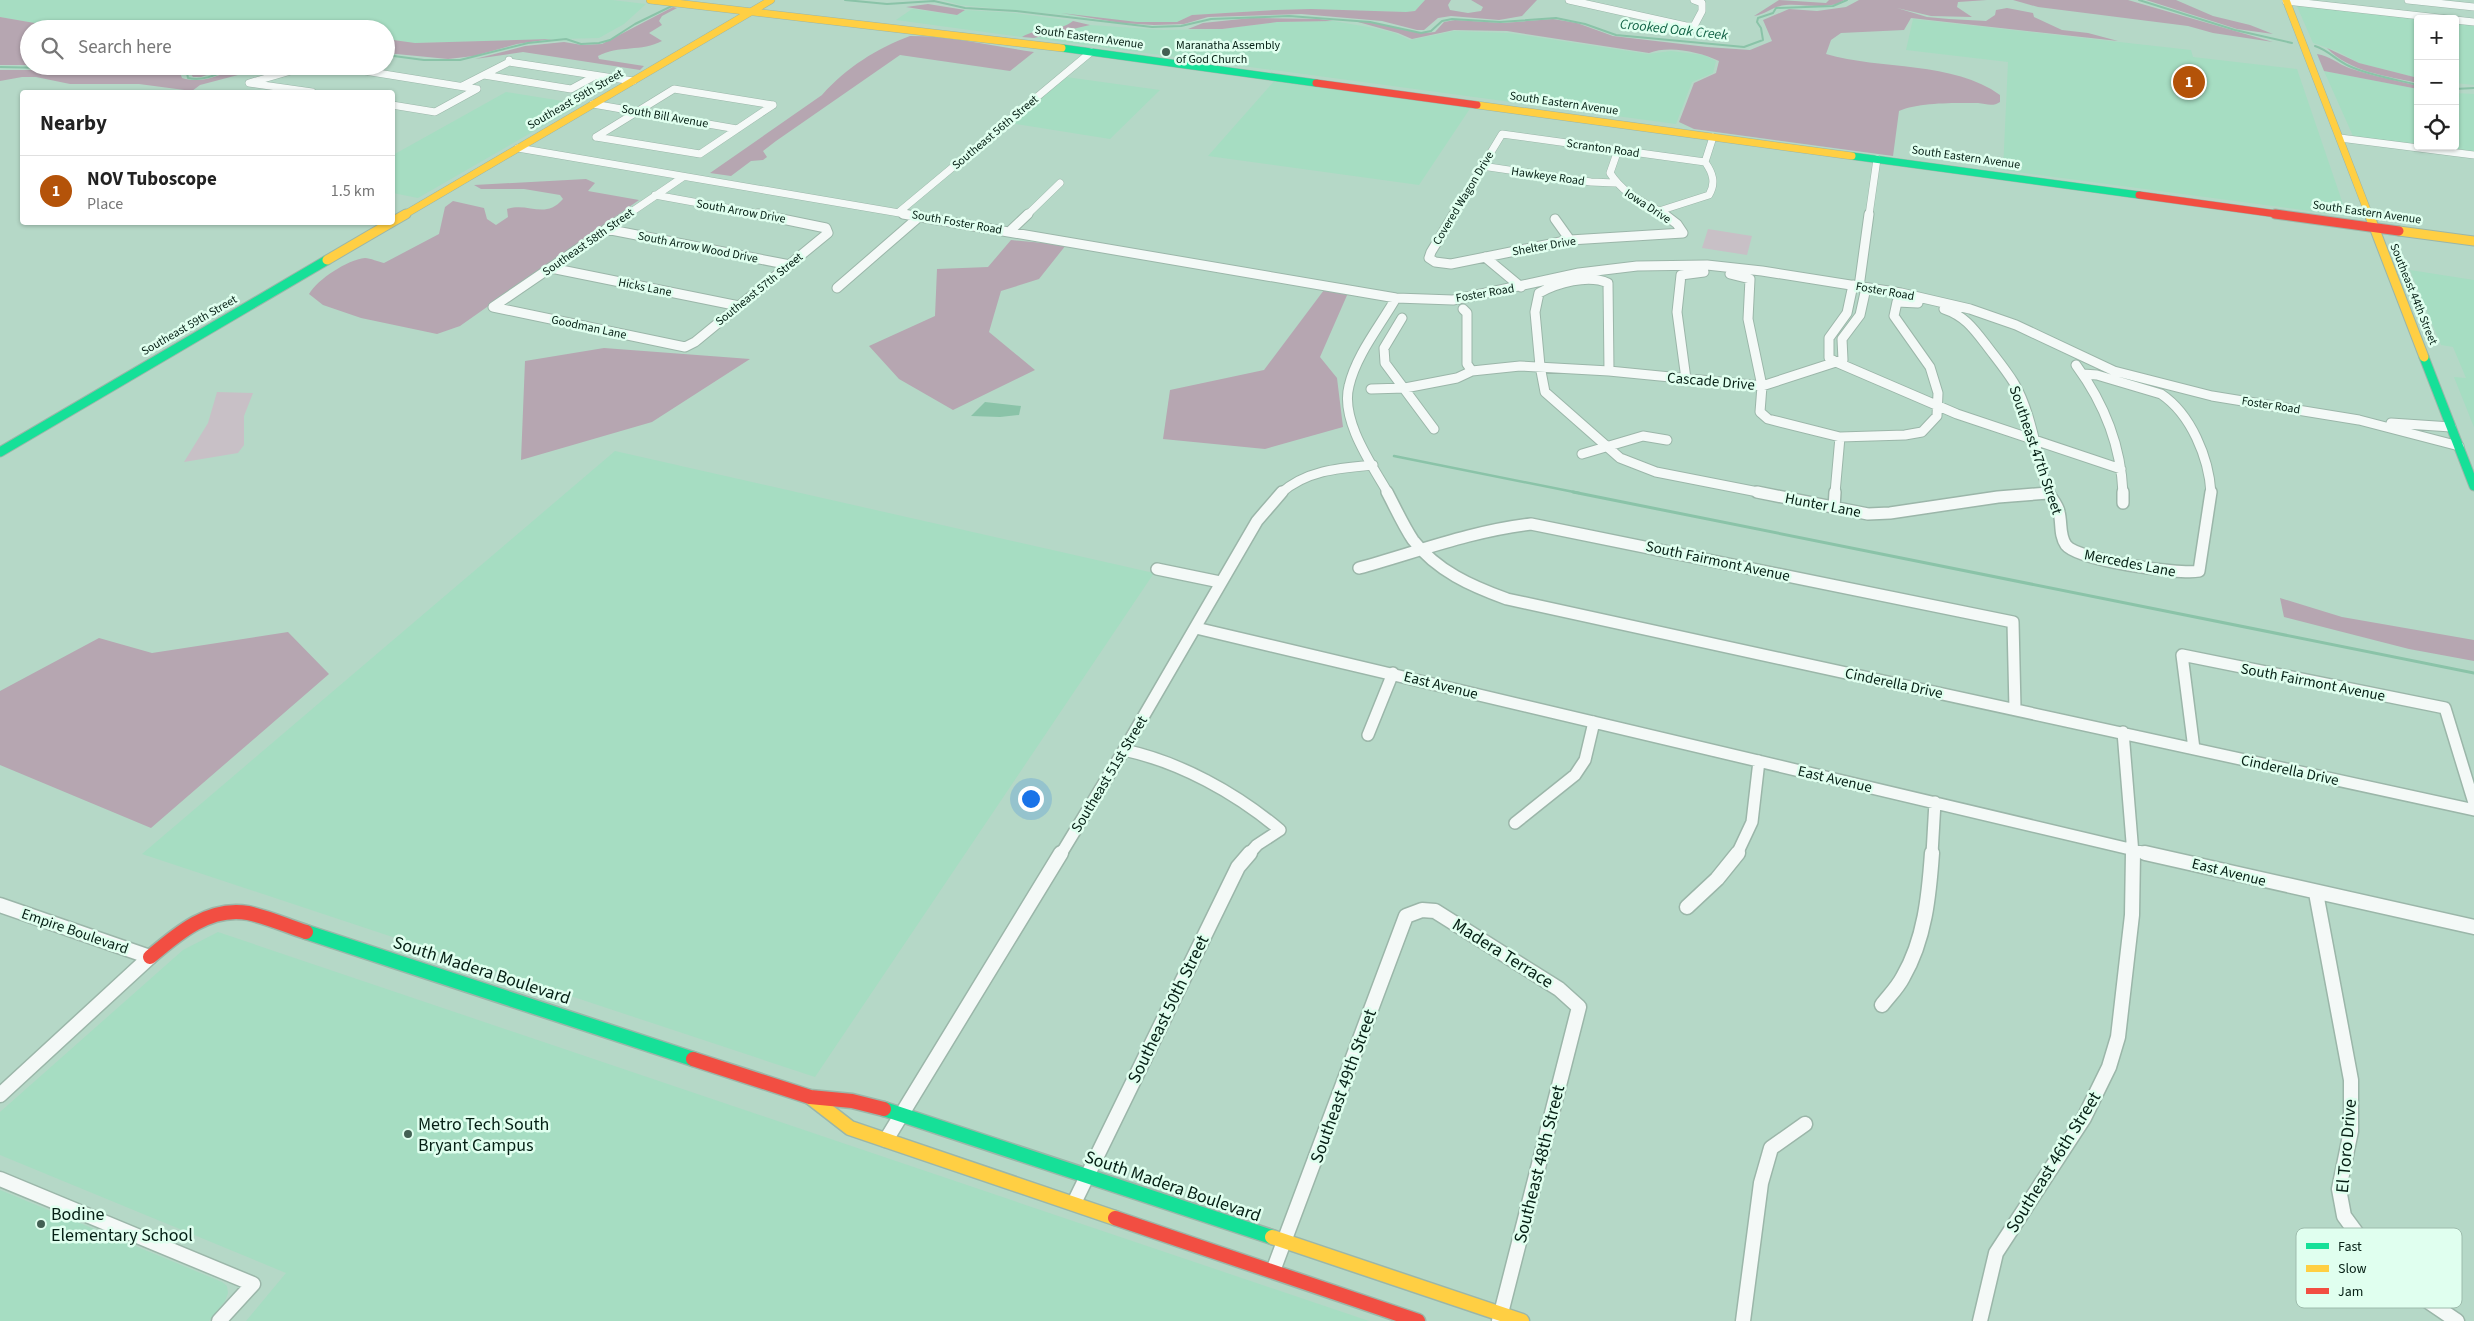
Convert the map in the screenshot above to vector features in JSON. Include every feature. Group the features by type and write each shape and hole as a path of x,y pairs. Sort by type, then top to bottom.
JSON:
{"main road":[{"name":"South Eastern Avenue","path":"650,0 753,10 1091,52 2474,241"},
{"name":"Southeast 59th Street","path":"395,220 771,0"},
{"name":"Southeast 44th Street","path":"2286,1 2474,486"},
{"name":"Southeast 59th Street","path":"0,452 387,225"},
{"name":"South Madera Boulevard","path":"150,956 186,927 202,918 224,912 243,912 810,1097 852,1101 903,1114 1285,1242 1500,1318 1522,1321"},
{"name":"South Madera Boulevard","path":"810,1097 850,1128 1418,1321"}],"street":[{"path":"1568,0 1678,26 1694,26 1702,11 1702,3 1694,0"},
{"path":"2408,0 2474,7"},
{"path":"2286,1 2414,15"},
{"path":"2459,20 2474,22"},
{"name":"Southeast 56th Street","path":"899,212 1091,52"},
{"path":"462,86 509,61 633,81"},
{"path":"277,75 249,83 298,90"},
{"path":"392,75 477,89 435,112 395,105"},
{"path":"484,75 572,89 595,76"},
{"path":"674,89 773,104 738,129 700,154 596,137 674,89"},
{"name":"South Bill Avenue","path":"593,104 738,129"},
{"name":"Scranton Road","path":"1502,134 1705,162"},
{"name":"Covered Wagon Drive","path":"1435,262 1429,258 1431,252 1502,134"},
{"path":"1659,211 1709,195 1714,185 1714,178 1705,162 1713,137"},
{"path":"2340,138 2474,155"},
{"name":"South Foster Road","path":"518,148 1396,298"},
{"name":"Iowa Drive","path":"1618,150 1610,173 1615,183 1625,193 1659,211 1682,229 1683,233"},
{"path":"1836,362 1843,360 1842,340 1860,315 1860,287 1877,159"},
{"name":"Hawkeye Road","path":"1482,166 1591,182 1615,183"},
{"name":"Southeast 58th Street","path":"493,307 683,177"},
{"path":"1010,232 1060,183"},
{"name":"South Arrow Drive","path":"655,195 826,228"},
{"path":"837,288 920,216"},
{"path":"1555,219 1570,240"},
{"name":"Southeast 57th Street","path":"685,347 695,342 828,233 826,228"},
{"name":"South Arrow Wood Drive","path":"606,229 790,265"},
{"name":"Shelter Drive","path":"1435,262 1451,264 1570,240 1677,235 1683,233"},
{"path":"1485,257 1521,287"},
{"name":"Foster Road","path":"1396,298 1453,300 1606,269 1672,264 1762,270 1970,309 2016,326 2114,370 2182,390 2359,420 2459,446"},
{"name":"Hicks Lane","path":"551,268 739,306"},
{"path":"1686,379 1679,339 1678,312 1681,275 1699,272 1736,275 1750,279 1748,319 1762,386 1760,412 1768,419 1840,437 1905,436 1922,432 1937,416 1939,405"},
{"name":"Hunter Lane","path":"1609,371 1608,283 1602,280 1591,279 1547,288 1539,293 1536,312 1540,366 1545,392 1620,458 1656,472 1834,508 1879,514 1998,497 2048,493"},
{"path":"1860,287 1847,313 1829,338 1829,358 1957,414 2121,469"},
{"name":"Cinderella Drive","path":"1396,298 1356,366 1348,388 1349,412 1357,438 1413,540 1436,564 1479,589 1507,599 2474,810"},
{"name":"Southeast 47th Street","path":"1939,405 1935,380 1930,366 1894,316 1897,302 1936,306 1956,313 1969,322 2015,384 2036,441 2039,464 2048,493 2059,510 2062,538 2067,547"},
{"name":"Goodman Lane","path":"493,307 685,347"},
{"path":"1463,309 1466,313 1467,364 1472,371"},
{"path":"1402,318 1384,348 1385,363 1434,428"},
{"name":"Cascade Drive","path":"1371,389 1405,388 1457,378 1472,371 1540,366 1762,386 1836,362"},
{"path":"2076,365 2108,419 2120,456 2123,503"},
{"name":"Mercedes Lane","path":"2067,547 2077,552 2173,573 2193,573 2199,571 2201,565 2203,538 2210,516 2211,491 2204,460 2176,404 2170,397 2097,375 2083,374"},
{"name":"Foster Road","path":"2359,420 2451,427"},
{"path":"1582,454 1643,436 1667,440"},
{"path":"1834,508 1840,437"},
{"name":"Southeast 51st Street","path":"886,1140 1124,750 1257,521 1274,498 1288,485 1323,470 1373,465"},
{"name":"South Fairmont Avenue","path":"1423,550 1438,542 1496,528 1522,524 1547,526 2013,622"},
{"path":"1359,568 1423,550"},
{"path":"1157,569 1220,582"},
{"path":"2013,622 2016,709"},
{"name":"East Avenue","path":"1196,628 1393,673 2316,893 2474,927"},
{"name":"South Fairmont Avenue","path":"2194,749 2182,655 2445,708 2474,803"},
{"path":"1368,735 1393,673"},
{"path":"1515,823 1575,776 1585,760 1594,722"},
{"name":"Southeast 46th Street","path":"1980,1321 1996,1253 2084,1118 2109,1068 2118,1037 2132,924 2134,870 2122,732"},
{"name":"Southeast 50th Street","path":"1074,1203 1238,867 1257,845 1280,830 1262,814 1181,766 1151,755 1124,750"},
{"path":"1687,907 1737,857 1752,822 1759,761"},
{"path":"1882,1005 1904,976 1922,936 1929,899 1935,802"},
{"name":"El Toro Drive","path":"2316,893 2351,1080 2351,1131 2339,1189 2344,1216 2353,1228"},
{"name":"Empire Boulevard","path":"0,905 150,956"},
{"name":"Madera Terrace","path":"1422,910 1434,911 1454,922 1559,989 1579,1007"},
{"name":"Southeast 49th Street","path":"1273,1271 1406,916 1422,910"},
{"path":"0,1095 150,956"},
{"name":"Southeast 48th Street","path":"1500,1318 1579,1007"},
{"path":"1743,1321 1761,1183 1771,1148 1805,1124"},
{"path":"0,1179 253,1284 219,1321"},
{"name":"El Toro Drive","path":"2438,1308 2457,1321"}],"shaded area":[{"path":"0,0 612,0 646,4 624,24 599,38 415,43 395,40 395,20 20,20 0,17"},
{"path":"943,0 1425,0 1415,11 1406,12 1311,9 1276,10 1192,15 1177,22 1137,22 960,5"},
{"path":"1425,0 1451,0 1448,5 1450,10 1468,13 1481,11 1483,7 1471,0 1537,0 1522,16 1499,20 1451,16 1438,18 1424,30 1382,21 1301,14 1208,17 1184,24 1154,25 1121,23 1061,13 1137,22 1177,22 1192,15 1276,10 1311,9 1406,12 1415,11"},
{"path":"1779,0 1826,3 1829,0 1844,0 1824,6 1781,6 1754,16"},
{"path":"1859,0 1987,0 1958,2 1957,7 1972,17 1931,16 1897,8 1927,17 1986,21 1995,15 1996,10 2007,8 2033,13 2034,17 2062,30 2088,33 2118,41 1911,18 1904,30 1841,33 1831,40 1826,54 1847,59 1939,71 1961,76 1982,84 2000,95 2000,102 1989,105 1978,103 1937,104 1917,106 1899,111 1893,156 1694,129 1679,122 1694,83 1716,73 1719,61 1694,52 1666,50 1649,53 1507,31 1454,30 1412,39 1398,33 1358,22 1377,23 1425,33 1435,32 1444,22 1455,20 1503,23 1553,19 1577,23 1613,36 1750,50 1772,41 1763,20 1789,9 1817,11 1846,7"},
{"path":"2013,0 2128,0 2273,42 2213,33 2188,26 2038,7"},
{"path":"2146,0 2176,0 2213,16 2250,25 2273,34 2237,29"},
{"path":"928,4 965,10 957,15 906,7"},
{"path":"2296,4 2414,19 2414,77 2359,63 2337,51 2313,43"},
{"path":"673,7 677,8 662,16 659,21 662,25 649,33 662,41 598,56 599,59 644,66 640,70 523,52 475,59 525,46 564,42 582,45 602,44"},
{"path":"912,9 957,15 965,10 1015,13 1073,21 1067,26 1054,29 1039,29 1022,37 896,20"},
{"path":"0,17 20,20 20,65 0,65"},
{"path":"1251,18 1333,21 1277,22 1222,29 1188,29 1203,23"},
{"path":"1913,19 2191,50 2193,57 2297,69 2347,216 2003,170 2008,62 1906,50"},
{"path":"1073,21 1090,25 1034,38 1022,37 1035,32 1061,27"},
{"path":"1333,21 1395,33 1410,40 1454,31 1509,33 1648,54 1671,51 1704,55 1716,61 1713,73 1692,82 1676,124 1034,38 1090,25 1164,30 1222,29 1277,22"},
{"path":"2459,21 2474,23 2474,85 2459,83"},
{"path":"910,36 957,39 1034,52 1010,71 900,55 776,141 763,151 767,157 763,160 751,161 731,176 710,173 822,95 852,67 885,47"},
{"path":"552,39 517,44 474,56 448,59 395,54 395,40 415,43"},
{"path":"2327,48 2359,63 2414,77 2414,82 2357,68 2336,56"},
{"path":"2317,54 2326,56 2358,71 2414,85 2414,88 2324,71"},
{"path":"0,70 20,70 20,75 181,75 182,78 190,80 219,75 238,75 200,85 193,90 184,90 139,84 70,84 36,77 22,77 0,81"},
{"path":"2324,71 2414,88 2414,144 2353,136"},
{"path":"191,75 207,75 201,77 193,77"},
{"path":"1066,77 1160,90 1110,139 1010,123"},
{"path":"1276,79 1471,107 1419,185 1208,156"},
{"path":"506,92 581,104 418,198 395,193 395,154"},
{"path":"2459,93 2474,94 2474,152 2459,150"},
{"path":"586,179 595,183 588,191 639,200 460,326 437,334 361,318 323,305 309,294 319,282 350,262 365,258 384,263 439,234 445,207 453,201 484,208 487,219 496,225 508,217 507,209 522,207 543,210 556,205 563,199 560,195 524,189 481,189 474,185"},
{"path":"1708,229 1752,236 1747,255 1702,248"},
{"path":"1011,240 1066,245 1039,279 1001,291 989,332 1035,370 953,410 899,379 869,346 935,316 937,269 988,267"},
{"path":"2410,270 2474,280 2474,427 2454,377 2466,378 2453,347 2441,345"},
{"path":"1324,290 1348,293 1320,357 1337,378 1343,427 1265,449 1163,439 1170,390 1264,370"},
{"path":"604,348 750,359 652,422 521,460 525,361"},
{"path":"217,392 253,393 244,416 244,445 238,453 184,462 208,423"},
{"path":"985,402 1021,406 1019,415 1000,417 971,416"},
{"path":"615,451 1154,573 815,1077 142,854"},
{"path":"2280,598 2342,617 2474,640 2474,661 2409,649 2284,617"},
{"path":"288,632 329,674 151,828 0,765 0,691 99,638 152,653"},
{"name":"Metro Tech South Bryant Campus","path":"218,932 1369,1321 246,1321 286,1273 0,1155 0,1112 183,950"},
{"name":"Bodine Elementary School","path":"0,1190 222,1282 227,1286 228,1293 225,1301 209,1321 0,1321"}],"waterway":[{"path":"395,56 424,60 460,60 528,43 566,39 581,44 599,43 610,40 635,24 684,0"},
{"name":"Crooked Oak Creek","path":"845,0 887,4 934,1 965,8 1016,11 1152,27 1181,26 1211,19 1289,16 1370,22 1421,33 1431,31 1442,21 1452,19 1500,22 1556,18 1585,24 1616,35 1744,47 1763,40 1761,28 1757,22 1758,18 1773,13 1776,8 1833,6 1847,0"},
{"name":"Crooked Oak Creek","path":"2139,0 2235,30 2292,43"},
{"name":"Crooked Oak Creek","path":"2315,46 2344,64 2374,75 2414,84"},
{"path":"0,67 20,67"},
{"path":"187,75 188,78 195,79 215,75"},
{"name":"Crooked Oak Creek","path":"2459,89 2474,88"},
{"path":"1394,456 1579,493"},
{"path":"1573,492 2474,673"}],"traffic: fast":[{"path":"1062,48 1316,83"},
{"path":"1852,156 2139,195"},
{"path":"0,452 327,260"},
{"path":"2424,357 2474,486"},
{"path":"306,932 693,1059"},
{"path":"884,1109 1272,1237"}],"traffic: slow":[{"path":"650,0 1062,48"},
{"path":"395,220 771,0"},
{"path":"2286,0 2424,357"},
{"path":"1477,105 1852,156"},
{"path":"327,260 387,225"},
{"path":"2399,231 2474,241"},
{"path":"810,1097 850,1128 1115,1218"},
{"path":"1272,1237 1522,1321"}],"traffic: jam":[{"path":"1316,83 1477,105"},
{"path":"2139,195 2399,231"},
{"path":"150,957 181,932 216,914 242,912 257,915 306,932"},
{"path":"693,1059 810,1097 852,1101 884,1109"},
{"path":"1115,1218 1418,1321"}],"place":[{"name":"Maranatha Assembly of God Church","path":"1166,52"},
{"name":"NOV Tuboscope","path":"2189,82"},
{"name":"Metro Tech South Bryant Campus","path":"408,1134"},
{"name":"Bodine Elementary School","path":"41,1224"}]}
